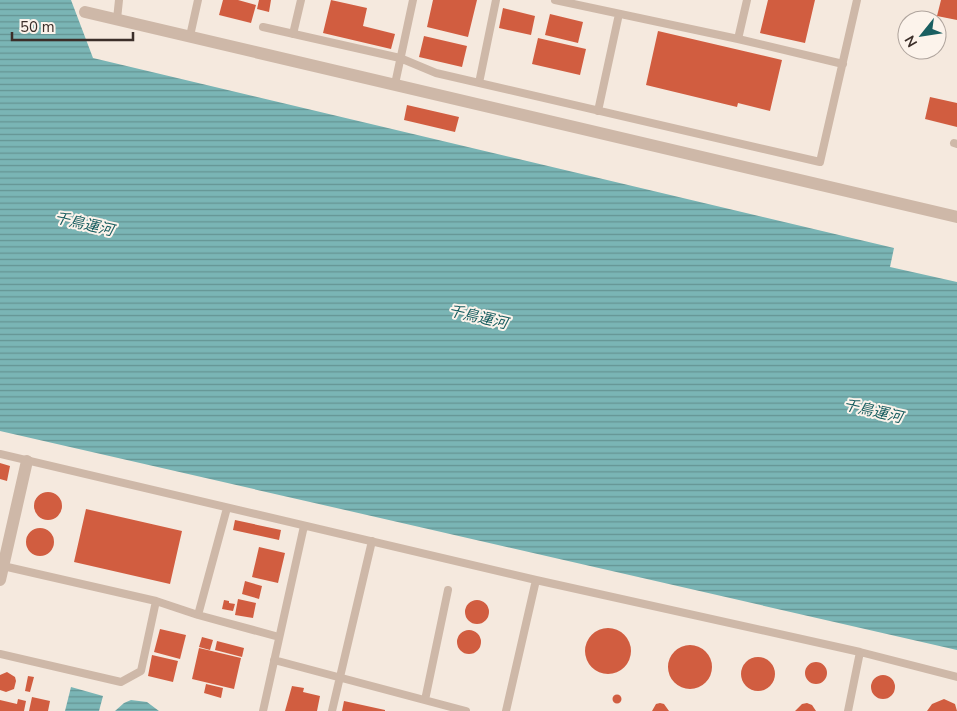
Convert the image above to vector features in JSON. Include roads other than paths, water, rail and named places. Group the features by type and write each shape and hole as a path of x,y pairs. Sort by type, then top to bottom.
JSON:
{"street":[{"path":"85,12 957,217"},
{"path":"0,580 27,461"}],"lane":[{"path":"117,18 119,0"},
{"path":"190,36 198,0"},
{"path":"293,34 301,0"},
{"path":"394,84 413,0"},
{"path":"479,84 496,0"},
{"path":"555,0 843,64"},
{"path":"738,40 748,0"},
{"path":"264,27 400,58 436,74 820,162 857,0"},
{"path":"598,111 619,14"},
{"path":"0,454 536,580 860,652 957,677"},
{"path":"198,615 227,508"},
{"path":"263,711 304,526"},
{"path":"332,711 372,541"},
{"path":"3,566 156,601 198,615 279,637"},
{"path":"506,711 536,580"},
{"path":"425,700 448,590"},
{"path":"0,654 121,682 142,670 156,601"},
{"path":"848,711 860,652"},
{"path":"274,660 425,700 450,709 466,711"}],"water":[{"name":"千鳥運河","path":"0,0 71,0 93,58 894,248 890,267 957,282 957,650 0,431"},
{"path":"71,687 103,696 99,711 65,711"},
{"path":"131,700 147,702 159,711 115,711"}]}
